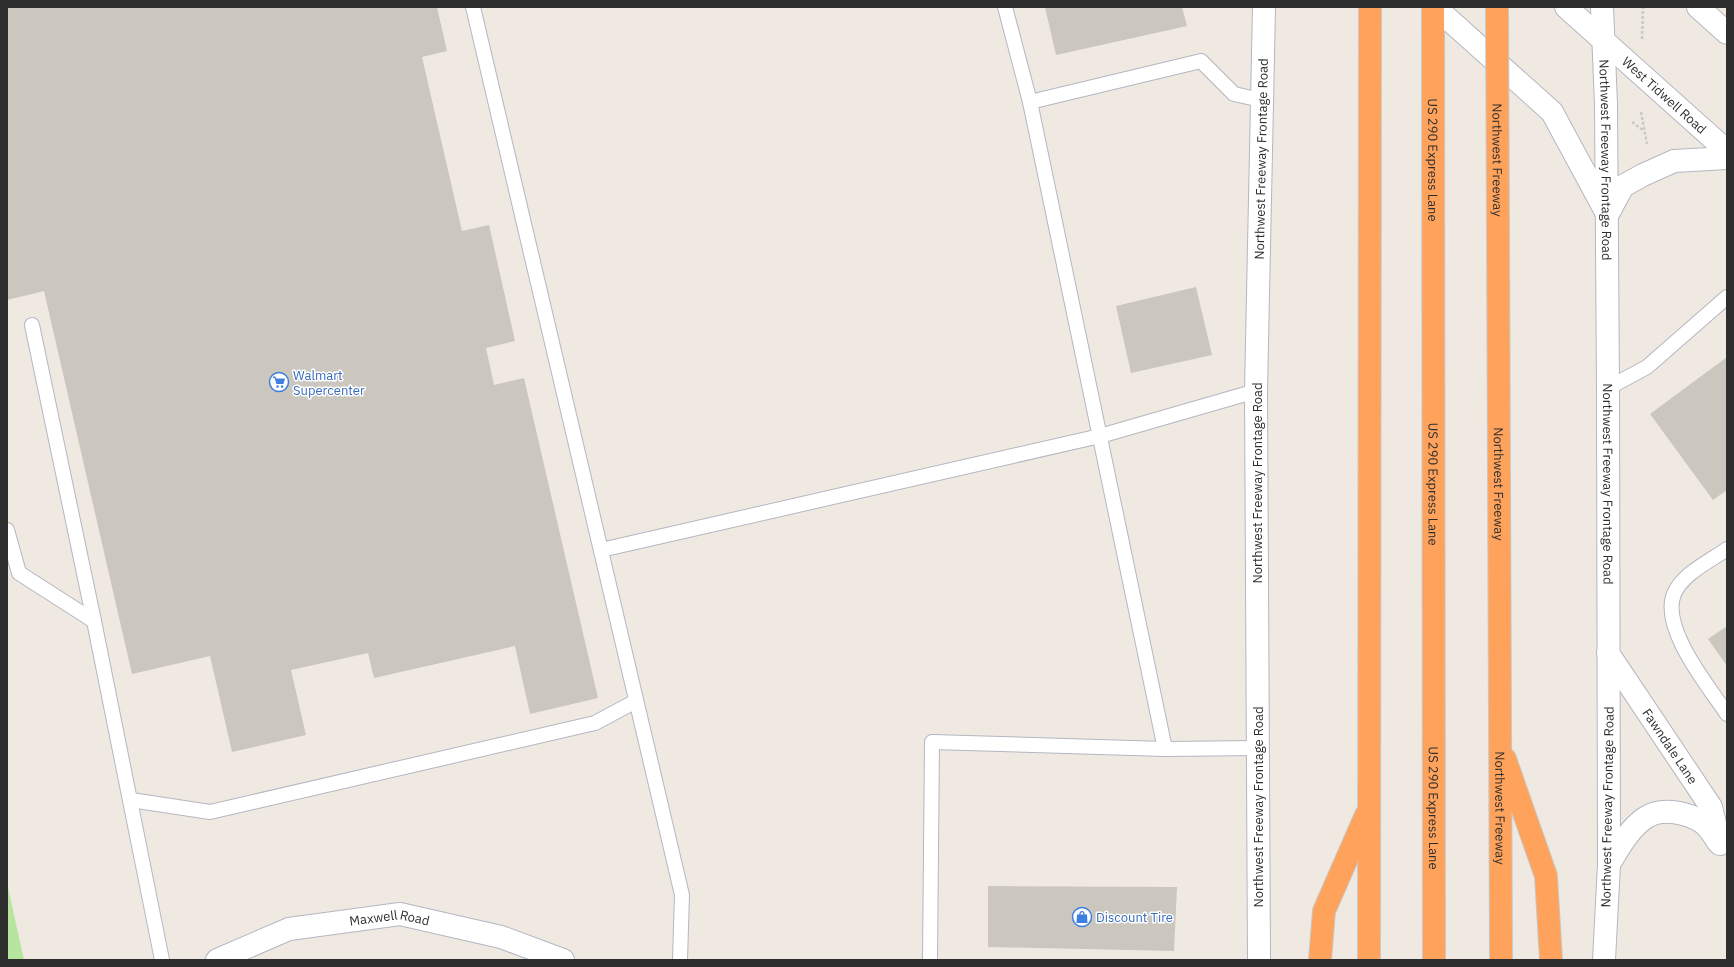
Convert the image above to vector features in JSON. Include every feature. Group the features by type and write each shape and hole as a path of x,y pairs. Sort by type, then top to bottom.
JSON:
{"highway":[{"path":"1369,960 1370,7"},
{"name":"US 290 Express Lane","path":"1434,7 1434,960"},
{"name":"Northwest Freeway","path":"1497,7 1501,960"},
{"path":"1499,743 1546,876 1551,960"},
{"path":"1320,960 1324,911 1369,807"}],"main road":[{"name":"Northwest Freeway Frontage Road","path":"1259,960 1256,391 1264,7"},
{"path":"1434,7 1552,112 1607,215"},
{"name":"West Tidwell Road","path":"1566,7 1727,151"},
{"name":"Northwest Freeway Frontage Road","path":"1602,7 1606,104 1607,215 1609,864 1604,960"},
{"path":"1698,7 1727,33"},
{"path":"1607,215 1623,186 1643,175 1674,161 1727,158"},
{"name":"Fawndale Lane","path":"1608,653 1711,807 1723,849"},
{"name":"Fawndale Lane","path":"1609,864 1629,834 1645,818 1656,813 1681,812 1704,823 1723,849"},
{"name":"Maxwell Road","path":"217,960 289,929 400,914 501,936 563,960"}],"lane":[{"path":"473,7 682,895 680,960"},
{"path":"1005,7 1030,102 1165,749"},
{"path":"1030,102 1201,61 1234,94 1261,100"},
{"path":"1608,388 1647,366 1727,297"},
{"path":"32,325 131,800 162,960"},
{"path":"601,550 1100,436 1256,391"},
{"path":"7,530 19,573 94,621"},
{"path":"1727,549 1686,578 1674,594 1671,616 1681,645 1727,714"},
{"path":"131,800 210,812 595,723 636,701"},
{"path":"930,960 932,742 1165,749 1258,748"}],"path":[{"path":"1641,46 1643,7"},
{"path":"1641,112 1647,147"},
{"path":"1629,119 1644,132"}],"green space":[{"path":"7,883 24,960 7,960"}],"building":[{"name":"Walmart Supercenter","path":"7,7 437,7 447,51 422,57 462,231 489,225 515,341 486,348 494,385 524,378 598,698 530,714 515,646 374,678 368,653 291,670 306,735 232,752 210,656 132,674 44,291 7,300"},
{"path":"1045,7 1182,7 1187,26 1056,55"},
{"path":"1196,287 1212,355 1131,373 1116,306"},
{"path":"1727,357 1727,490 1713,500 1650,414"},
{"path":"1727,626 1727,666 1708,639"},
{"name":"Discount Tire","path":"988,886 1177,887 1174,951 988,947"}],"place":[{"name":"Walmart Supercenter","path":"279,382"},
{"name":"Discount Tire","path":"1082,917"}]}
